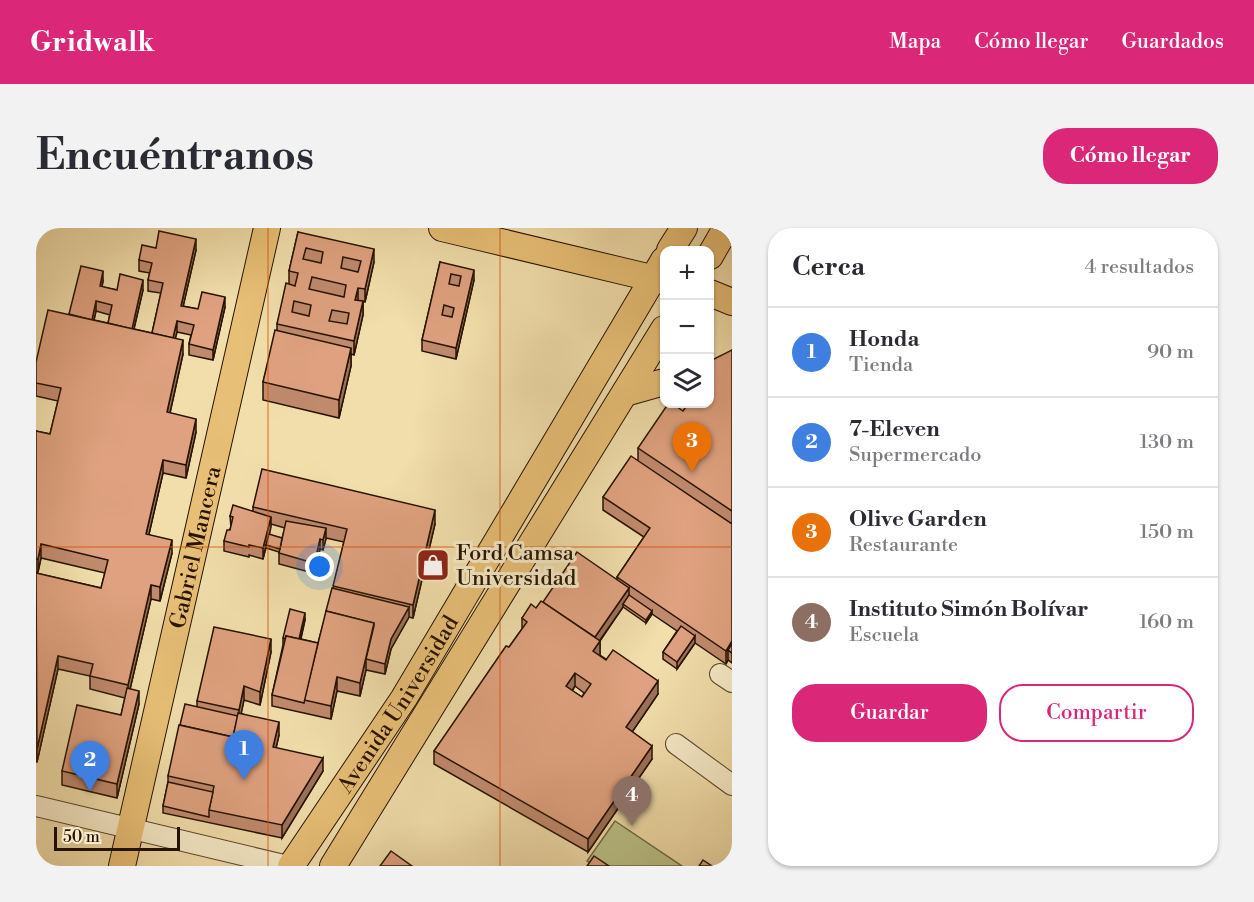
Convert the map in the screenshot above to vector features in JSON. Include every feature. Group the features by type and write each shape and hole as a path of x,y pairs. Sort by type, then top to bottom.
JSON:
{"main road":[{"name":"Gabriel Mancera","path":"122,866 267,228"},
{"path":"442,228 475,232 660,273"},
{"path":"673,246 684,228"},
{"path":"714,249 726,228"},
{"name":"Avenida Universidad","path":"290,866 404,698 660,275"},
{"path":"714,295 732,302"},
{"name":"Avenida Universidad","path":"333,866 660,336"},
{"path":"625,393 660,383"}],"street":[{"path":"676,744 732,785"},
{"path":"36,806 290,866"}],"green space":[{"path":"615,821 682,866 595,866 587,861"}],"building":[{"path":"159,231 196,239 181,306 198,309 202,292 225,297 213,350 189,344 194,325 177,321 173,338 152,333 163,283 148,280 152,263 139,260 142,245 156,248"},
{"path":"298,232 374,249 365,289 358,288 355,300 363,301 354,341 277,324 286,283 295,286 298,273 289,271","holes":["306,248 323,252 321,263 303,259","343,257 361,261 358,272 341,268","312,277 346,285 344,297 309,289","294,301 311,305 309,316 292,312","332,310 349,313 347,324 329,321"]},
{"path":"440,262 474,270 456,348 422,340","holes":["451,274 461,276 459,286 449,284","444,305 454,308 452,317 442,315"]},
{"path":"81,266 103,271 100,286 117,290 120,274 143,280 132,329 108,323 112,305 96,301 92,320 69,314"},
{"path":"48,310 183,340 167,412 196,419 186,465 163,460 146,534 172,540 160,587 151,585 128,685 90,676 93,664 58,656 37,749 36,573 101,588 108,560 41,544 38,559 36,559 36,431 50,434 61,388 36,383 36,362"},
{"path":"275,330 351,348 339,400 263,382"},
{"path":"732,350 732,511 638,448 665,408 679,408 683,411 685,408 714,408 714,359"},
{"path":"631,456 732,524 732,641 726,651 617,577 650,528 603,497"},
{"path":"262,469 435,510 413,605 333,586 347,529 253,507"},
{"path":"233,505 271,517 263,548 224,541 227,530 230,530"},
{"path":"286,521 326,528 323,540 320,539 317,564 279,553"},
{"path":"269,534 282,538 280,549 266,545"},
{"path":"577,552 629,588 595,637 543,602"},
{"path":"332,588 409,607 391,639 385,664 366,659 374,623 326,611"},
{"path":"629,595 652,611 646,620 623,604"},
{"path":"541,601 600,641 593,651 606,660 613,650 658,681 626,727 652,746 588,839 434,751 506,646 509,647 527,622 522,618 531,604 536,608","holes":["575,673 591,684 582,697 566,686"]},
{"path":"290,609 305,613 299,639 286,636 285,639 283,638"},
{"path":"326,611 374,623 360,683 337,677 331,706 304,700"},
{"path":"681,626 695,636 677,662 663,652"},
{"path":"214,627 271,639 260,692 244,686 239,710 197,701"},
{"path":"286,636 318,643 304,703 272,695"},
{"path":"127,688 139,691 117,784 62,771 77,705 121,715"},
{"path":"185,704 238,716 233,737 180,725"},
{"path":"238,713 279,722 273,747 323,758 282,825 209,810 214,786 168,776 179,725 233,737"},
{"path":"168,782 213,792 209,817 163,806"},
{"path":"391,851 412,866 380,866"},
{"path":"594,856 609,866 587,866"},
{"path":"703,860 712,866 699,866"}],"place":[{"name":"Olive Garden","path":"692,472"},
{"name":"Ford Camsa Universidad","path":"433,565"},
{"name":"Honda","path":"244,780"},
{"name":"7-Eleven","path":"90,791"},
{"name":"Instituto Simón Bolívar","path":"632,826"}]}
